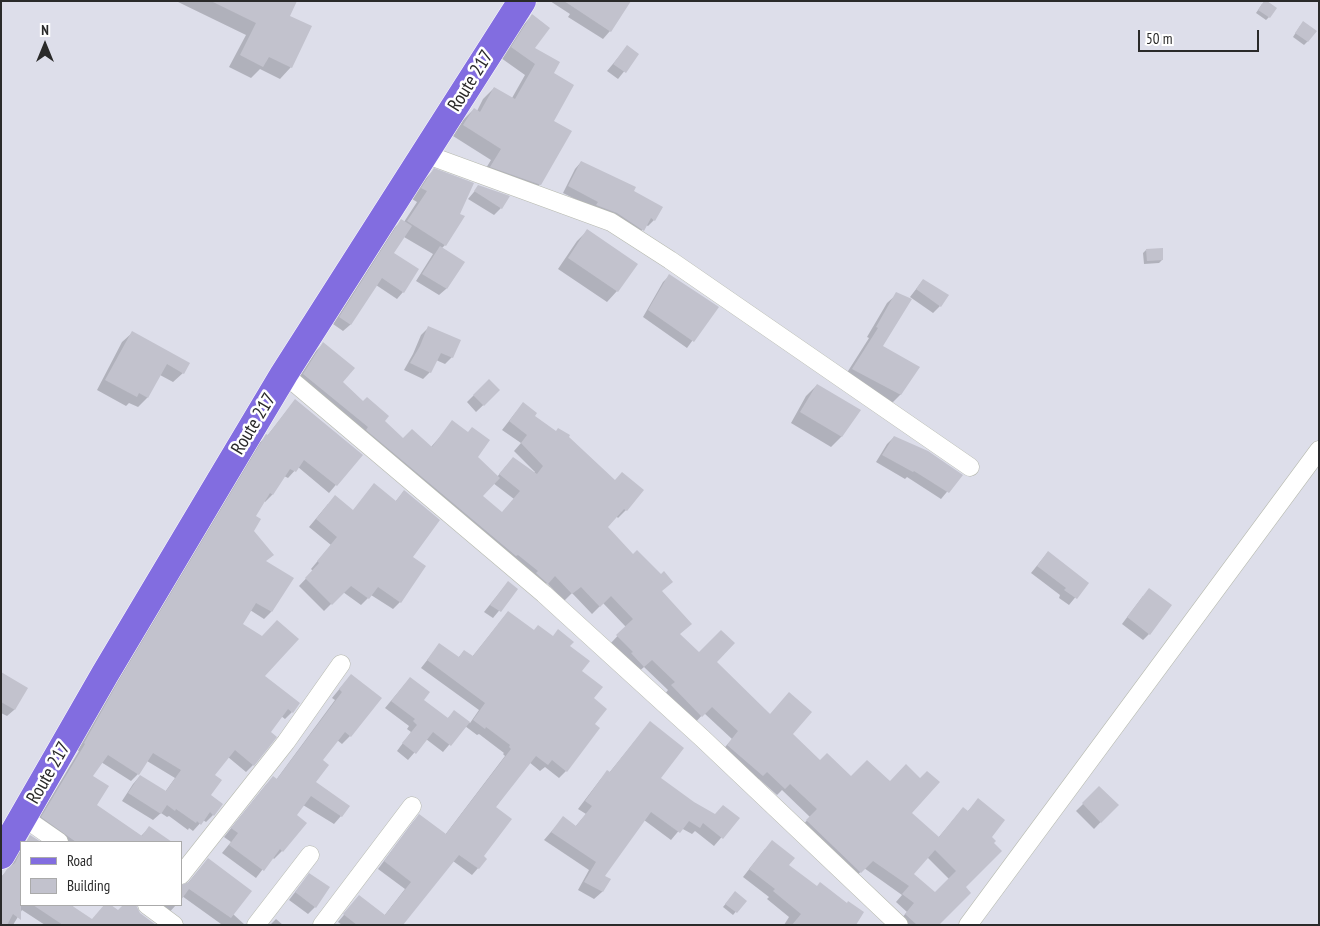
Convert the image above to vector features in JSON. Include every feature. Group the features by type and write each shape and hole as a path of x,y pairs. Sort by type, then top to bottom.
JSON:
{"main road":[{"name":"Route 217","path":"1,855 105,674 284,374 522,1"}],"street":[{"path":"425,154 611,222 670,260 970,467"},
{"path":"284,374 544,594 702,738 899,925"},
{"path":"968,925 1319,450"},
{"path":"182,874 286,742 341,664"},
{"path":"322,925 412,806"},
{"path":"23,816 58,841"},
{"path":"256,925 310,855"},
{"path":"154,907 174,925"}],"building":[{"path":"211,1 297,1 290,16 312,26 292,68 269,57 263,67 240,55 256,23"},
{"path":"564,1 631,1 611,32"},
{"path":"1264,1 1277,8 1270,18 1258,10"},
{"path":"532,14 550,28 535,48 560,62 554,73 574,85 554,121 572,131 541,185 490,167 501,149 463,125 474,108 480,112 494,87 515,99 535,64 511,47"},
{"path":"1303,21 1317,31 1308,42 1295,33"},
{"path":"627,45 639,54 626,73 613,64"},
{"path":"581,161 636,187 634,191 663,207 655,221 651,218 644,231 617,213 596,205 598,202 568,186"},
{"path":"434,168 474,183 460,214 465,216 446,246 407,221 427,191 421,188"},
{"path":"478,185 510,196 502,209 474,191"},
{"path":"401,219 412,226 394,253 419,269 404,293 382,278 351,325 339,317"},
{"path":"587,229 638,264 618,292 568,258"},
{"path":"440,246 465,262 447,289 422,274"},
{"path":"1163,248 1163,260 1147,261 1146,249"},
{"path":"669,274 719,307 694,342 648,310"},
{"path":"923,279 949,295 941,307 916,289"},
{"path":"896,292 912,299 883,346 920,367 901,395 852,369 878,328 876,327"},
{"path":"428,326 461,340 453,358 441,353 431,373 410,363 420,346"},
{"path":"132,331 190,363 184,374 167,364 148,398 139,393 137,397 105,380"},
{"path":"323,342 355,368 343,382 363,401 367,397 389,416 385,421 403,438 412,429 432,447 452,420 468,432 472,427 490,440 478,457 500,478 483,496 502,512 520,491 499,474 513,457 537,474 543,466 521,443 527,435 509,421 523,402 537,413 535,416 556,431 558,428 570,435 569,437 615,480 622,472 644,490 627,511 624,509 608,527 633,554 637,550 661,574 664,571 673,582 662,591 692,624 680,634 699,652 721,630 735,643 717,662 770,714 789,692 812,712 793,734 820,760 827,753 851,776 867,760 890,781 906,764 920,778 927,771 940,782 912,813 939,837 963,807 968,811 978,798 1005,820 992,837 996,841 994,843 1002,851 966,887 971,893 939,925 917,925 905,914 914,903 902,894 909,886 873,861 861,873 806,820 817,809 790,784 785,789 767,772 763,776 727,745 738,731 712,707 702,717 671,685 675,682 652,660 644,667 631,653 633,652 616,635 633,619 611,596 600,607 581,587 572,594 555,576 548,584 536,573 538,571 518,555 516,556 366,430 368,427 303,374","holes":["935,850 956,871 935,892 914,874"]},
{"path":"489,379 500,390 484,406 473,395"},
{"path":"817,384 861,410 842,437 800,412"},
{"path":"295,399 363,455 337,486 304,460 296,472 290,469 273,495 270,493 256,516 261,519 254,531 274,555 266,561 294,578 272,612 256,603 243,624 262,636 277,620 299,639 265,676 300,703 293,713 288,709 271,732 277,737 254,766 235,750 215,775 222,780 211,795 223,804 214,816 210,812 201,825 167,805 161,814 128,793 140,775 166,791 181,770 153,753 139,775 108,755 93,776 109,786 97,805 142,836 149,826 171,841 75,841 41,817 85,744 118,682 266,434 268,435"},
{"path":"894,436 928,451 963,475 949,493 914,471 882,455"},
{"path":"374,483 396,501 404,490 440,520 413,557 426,566 401,603 378,587 369,599 351,586 332,605 305,578 319,563 317,561 337,537 316,519 335,495 353,510"},
{"path":"1048,551 1089,583 1077,599 1037,566"},
{"path":"508,581 518,589 501,612 490,605"},
{"path":"1149,588 1172,605 1150,635 1127,617"},
{"path":"508,611 534,630 538,625 553,636 558,629 574,642 570,646 590,661 582,671 603,687 594,698 607,709 595,724 600,728 567,772 552,760 548,765 536,756 496,807 512,819 484,856 487,859 479,869 459,855 403,925 357,925 343,914 359,895 385,915 411,882 384,861 419,814 446,834 511,749 510,745 473,720 485,703 427,660 439,643 459,657 464,650 473,656"},
{"path":"1,672 28,688 15,710 1,702"},
{"path":"351,674 382,698 351,737 345,732 323,760 329,765 316,782 350,806 342,817 311,796 297,815 307,823 283,852 280,849 264,871 229,845 238,833 231,828 273,776 277,779 342,692 339,689"},
{"path":"410,677 430,692 424,700 448,718 454,710 470,722 451,746 433,732 416,754 402,743 417,725 413,721 415,719 391,701"},
{"path":"650,721 684,748 661,778 694,802 715,814 723,805 740,818 723,839 703,823 700,828 689,821 680,833 651,812 605,876 611,879 603,892 584,882 596,862 551,832 563,816 576,826 592,806 585,801 607,770 610,772"},
{"path":"1099,786 1119,805 1101,823 1082,803"},
{"path":"30,835 39,841 27,841"},
{"path":"772,840 795,858 789,865 817,886 820,882 847,903 848,901 864,912 856,925 792,925 801,914 773,891 775,889 749,869"},
{"path":"20,853 21,920 13,914 7,925 1,925 1,878 7,869 15,863"},
{"path":"208,858 252,891 231,918 189,889 182,899 182,885 189,882"},
{"path":"309,873 330,887 316,908 295,892"},
{"path":"735,891 747,901 737,913 725,904"},
{"path":"34,906 72,906 92,919 103,906 112,906 118,910 122,906 136,906 140,913 156,925 63,925"}]}
